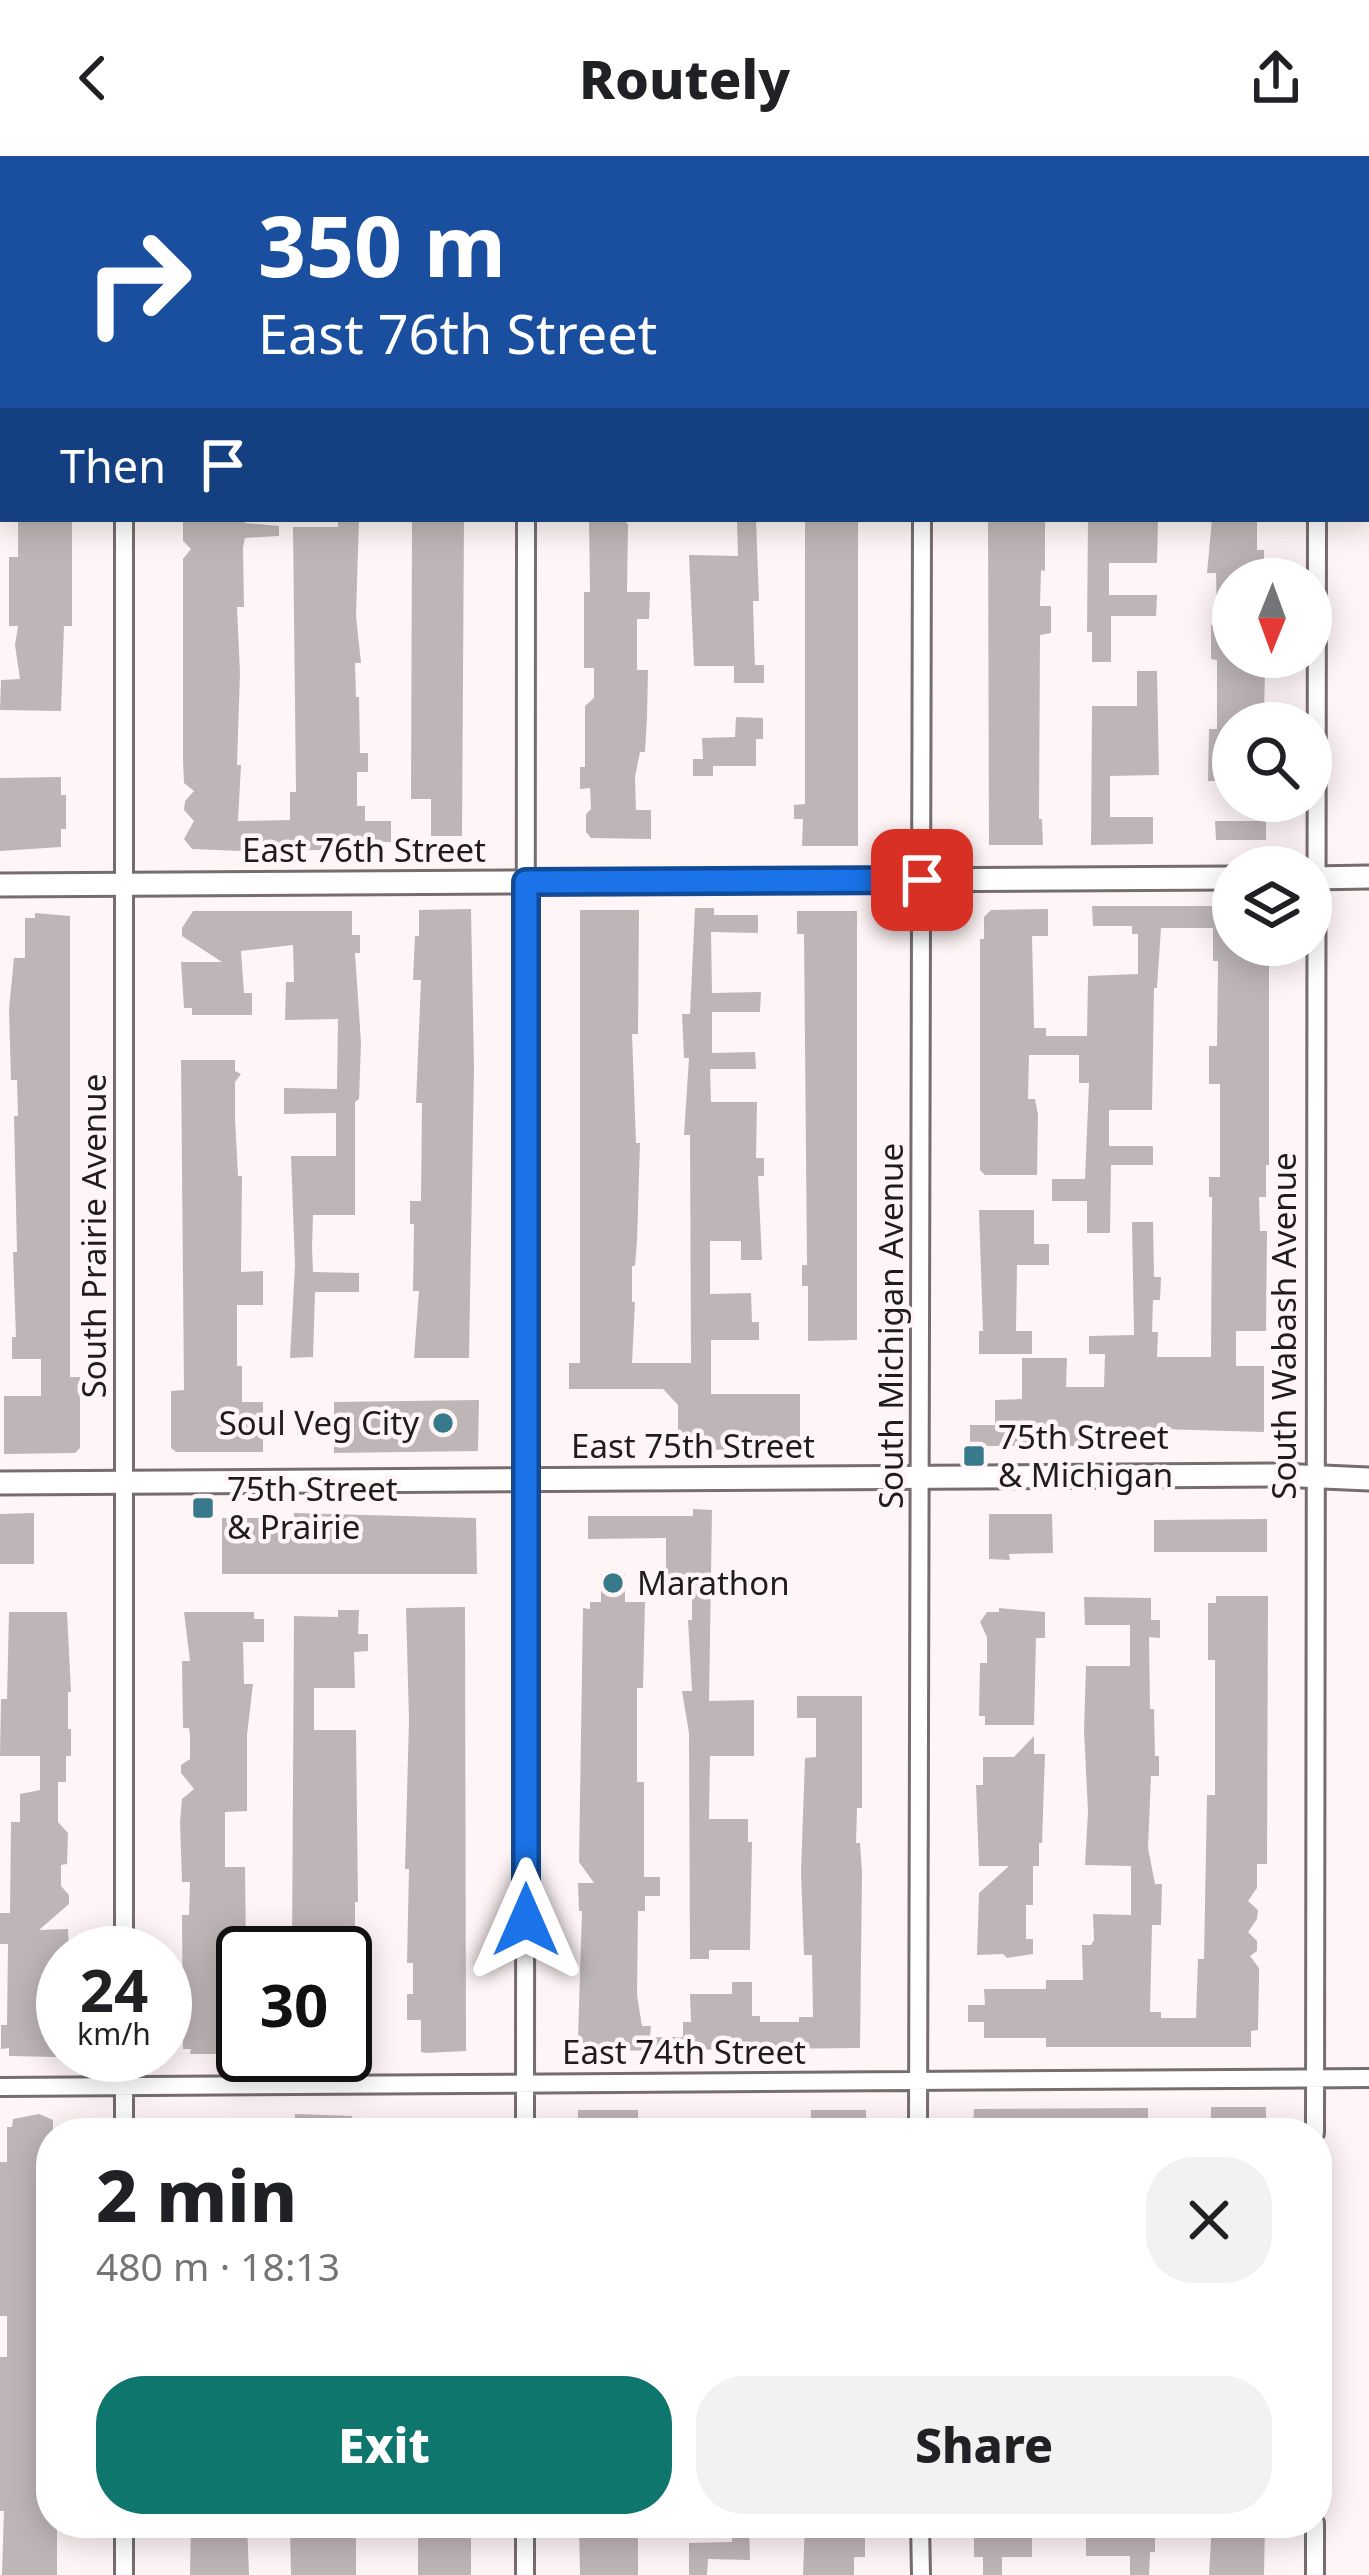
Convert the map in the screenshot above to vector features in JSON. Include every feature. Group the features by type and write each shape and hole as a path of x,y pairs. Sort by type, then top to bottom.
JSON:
{"street":[{"name":"South Prairie Avenue","path":"124,522 124,1926"},
{"path":"525,2118 526,522"},
{"name":"South Michigan Avenue","path":"918,2118 922,522"},
{"name":"South Wabash Avenue","path":"1313,846 1317,522"},
{"name":"East 76th Street","path":"0,885 1212,878"},
{"path":"1332,878 1369,878"},
{"name":"South Wabash Avenue","path":"1313,966 1315,2118"},
{"name":"East 75th Street","path":"0,1484 1369,1474"},
{"name":"East 74th Street","path":"0,2087 1369,2078"},
{"path":"124,2082 124,2118"},
{"path":"124,2538 124,2575"},
{"path":"525,2538 525,2575"},
{"path":"920,2538 921,2575"},
{"path":"1316,2538 1316,2575"}],"building":[{"path":"18,522 72,522 72,626 64,626 61,711 0,710 1,680 20,679 15,645 18,626 9,626 9,557 18,557"},
{"path":"183,522 279,526 279,536 245,538 243,547 244,607 237,607 238,821 290,820 290,792 296,792 293,527 359,522 356,616 361,663 355,663 356,697 360,753 368,753 368,772 357,772 357,806 365,806 365,821 391,821 391,842 355,842 356,849 242,851 192,849 184,839 194,821 184,810 185,801 194,791 184,783 183,761 183,559 191,549 183,541"},
{"path":"412,522 464,522 462,836 431,836 431,799 411,799"},
{"path":"589,522 626,522 627,592 650,592 649,619 637,619 637,670 648,670 645,752 640,752 635,777 636,810 651,810 651,839 591,838 586,832 590,788 580,789 580,767 585,767 585,706 594,698 594,668 584,668 584,592 590,592"},
{"path":"737,522 756,522 755,665 764,665 764,683 734,683 734,666 694,666 689,555 738,556"},
{"path":"805,522 858,522 858,846 802,846 803,819 794,819 794,805 805,804"},
{"path":"988,522 1045,522 1040,606 1051,606 1051,633 1040,635 1039,819 1043,845 989,845"},
{"path":"1088,522 1158,522 1157,563 1109,563 1109,595 1157,595 1156,616 1111,616 1111,662 1092,662 1092,632 1087,632"},
{"path":"1212,522 1257,522 1257,550 1264,550 1264,558 1212,558 1212,573 1207,573"},
{"path":"1137,671 1157,671 1159,775 1110,776 1110,817 1153,817 1153,844 1091,845 1092,706 1137,706"},
{"path":"1217,678 1265,678 1264,702 1217,702"},
{"path":"736,717 763,718 763,739 756,739 756,766 713,766 713,776 693,776 693,759 703,759 702,738 735,737"},
{"path":"1212,729 1212,781 1208,781"},
{"path":"61,777 66,829 61,829 61,847 0,851 0,778"},
{"path":"1215,822 1266,822 1266,840 1216,840"},
{"path":"1092,906 1212,906 1212,928 1161,928 1154,988 1152,1110 1109,1110 1109,1146 1153,1146 1153,1165 1111,1165 1110,1233 1087,1233 1087,1201 1052,1201 1052,1179 1085,1179 1089,1083 1079,1083 1079,1055 1029,1055 1028,1099 1035,1099 1038,1115 1037,1175 985,1175 980,1170 980,939 984,939 984,917 991,910 1048,909 1048,936 1032,936 1034,1028 1046,1028 1046,1036 1087,1036 1088,976 1138,974 1138,934 1132,934 1132,926 1093,926"},
{"path":"695,908 714,908 714,915 758,915 758,933 711,932 712,993 761,992 760,1012 712,1012 712,1053 755,1052 756,1069 710,1069 711,1102 757,1102 756,1158 764,1158 764,1176 758,1176 762,1260 741,1260 741,1241 710,1241 710,1294 751,1293 752,1322 759,1322 759,1340 711,1340 711,1394 800,1394 800,1449 678,1450 678,1405 663,1389 569,1389 569,1363 580,1363 580,910 639,910 638,1034 632,1034 636,1143 640,1143 632,1363 691,1363 690,1135 684,1135 689,1058 684,1058 682,1014 690,1014"},
{"path":"471,909 474,1069 469,1358 414,1358 419,1291 413,1291 410,1201 421,1201 422,1103 416,1103 421,980 413,980 415,936 419,936 419,910"},
{"path":"193,911 352,911 352,935 360,935 360,953 355,953 361,1043 359,1099 355,1102 355,1215 313,1215 312,1247 313,1272 359,1273 359,1292 315,1292 313,1357 290,1358 295,1265 291,1156 336,1156 336,1113 284,1114 284,1088 337,1089 338,1019 285,1020 286,982 294,982 293,945 241,951 244,993 252,993 252,1015 192,1015 192,1008 184,1008 181,962 222,962 182,936"},
{"path":"797,911 857,911 857,1340 808,1341 808,1286 802,1286 802,1265 807,1265 804,934 797,934"},
{"path":"35,913 70,916 70,1377 80,1377 80,1448 75,1453 4,1454 4,1396 41,1396 41,1359 12,1359 12,1337 16,1337 13,1252 17,1252 14,1116 18,1116 17,1080 11,1080 9,1009 14,958 25,958 25,918 35,918"},
{"path":"1218,966 1269,966 1269,1165 1266,1197 1259,1197 1260,1231 1267,1231 1266,1331 1236,1331 1236,1366 1264,1366 1264,1432 1159,1429 1159,1433 1112,1433 1112,1446 970,1446 970,1425 995,1425 995,1400 1022,1399 1022,1358 1067,1358 1066,1387 1104,1387 1105,1354 1089,1354 1089,1336 1134,1335 1132,1222 1153,1222 1154,1277 1161,1277 1160,1300 1153,1300 1157,1357 1211,1357 1209,1177 1220,1177 1220,1084 1209,1084 1209,1046 1217,1046"},
{"path":"181,1060 235,1060 235,1071 241,1074 235,1082 235,1118 238,1176 242,1176 241,1272 263,1271 263,1305 237,1305 237,1366 242,1366 242,1402 263,1402 263,1452 176,1452 171,1448 171,1391 184,1390"},
{"path":"979,1210 1034,1210 1034,1244 1049,1244 1049,1265 1017,1265 1016,1331 1032,1331 1032,1354 979,1354 979,1331 983,1331"},
{"path":"479,1400 478,1451 334,1453 334,1402"},
{"path":"693,1509 712,1510 709,1701 754,1700 754,1756 710,1756 709,1819 748,1819 748,1842 752,1842 750,1950 709,1950 709,1959 690,1959 689,1733 682,1691 692,1691 688,1620 692,1620 692,1578 666,1578 666,1538 588,1539 588,1516 693,1516"},
{"path":"34,1513 34,1564 0,1564 0,1514"},
{"path":"294,1513 476,1518 477,1574 222,1574 222,1518 294,1518"},
{"path":"989,1514 1052,1514 1053,1553 989,1559"},
{"path":"1267,1519 1267,1552 1154,1552 1154,1520"},
{"path":"601,1574 625,1574 625,1602 645,1602 643,1688 637,1688 637,1782 644,1782 644,1877 660,1877 660,1896 645,1896 645,1911 638,1911 637,1995 642,2026 651,2026 650,2037 683,2037 683,2022 691,2022 690,1994 732,1994 732,1982 752,1982 752,2016 760,2016 760,2022 799,2022 799,2017 813,2017 812,1955 804,1955 801,1872 805,1758 816,1757 816,1718 797,1718 797,1696 862,1696 862,1808 857,1808 856,1843 860,1843 862,1873 860,2048 590,2051 578,2039 582,1911 578,1883 594,1883 579,1862 583,1608 601,1602"},
{"path":"1216,1596 1268,1596 1267,1864 1257,1864 1257,1888 1248,1901 1258,1910 1248,1932 1257,1941 1257,1951 1250,1956 1259,1968 1258,2030 1251,2031 1251,2047 1046,2047 1046,2038 984,2038 984,2022 968,2022 968,2005 985,2005 984,1989 1046,1989 1046,1980 1083,1980 1082,1945 1094,1940 1093,1914 1131,1915 1131,1866 1085,1865 1084,1730 1086,1666 1130,1666 1130,1625 1085,1625 1084,1597 1151,1598 1151,1620 1160,1620 1160,1638 1149,1637 1150,1709 1154,1709 1159,1776 1151,1776 1148,1848 1155,1884 1162,1884 1161,1925 1152,1925 1150,2012 1161,2012 1161,2018 1196,2018 1198,1959 1204,1959 1207,1795 1215,1795 1215,1660 1208,1660 1208,1603 1216,1603"},
{"path":"465,1607 466,2051 426,2053 421,2052 421,2020 407,2020 413,1963 407,1963 409,1869 405,1869 406,1608"},
{"path":"999,1608 1045,1612 1045,1638 1036,1638 1034,1725 985,1725 985,1716 979,1716 980,1663 987,1663 987,1637 980,1622 987,1612 999,1612"},
{"path":"338,1610 359,1610 358,1634 368,1634 368,1651 354,1652 355,1688 314,1688 314,1730 356,1730 355,1926 292,1926 294,1616 338,1617"},
{"path":"9,1612 67,1612 71,1756 66,1756 66,1782 58,1782 58,1822 68,1833 61,1886 69,1895 69,1904 44,1926 36,1926 36,2057 9,2056 9,2048 1,2049 1,2025 7,2025 8,1944 0,1944 0,1913 10,1913 11,1822 20,1822 20,1794 40,1790 40,1756 0,1756 1,1699 7,1699"},
{"path":"184,1612 254,1612 254,1619 264,1619 264,1642 243,1642 244,1684 253,1684 247,1811 225,1812 225,1867 245,1867 246,1926 216,1926 216,2054 192,2054 192,1926 182,1926 182,1915 189,1915 190,1882 182,1882 182,1799 194,1789 181,1773 181,1765 190,1759 189,1728 183,1728 182,1661 190,1661"},
{"path":"1034,1736 1034,1754 1045,1754 1042,1843 1039,1866 1033,1866 1033,1905 1026,1905 1026,1939 1033,1939 1033,1954 977,1955 979,1893 1009,1866 979,1866 976,1785 983,1785 983,1757 1014,1757"},
{"path":"1211,2107 1266,2107 1266,2118 1211,2118"},
{"path":"1148,2108 1148,2118 974,2118 974,2109"},
{"path":"578,2110 638,2110 638,2118 578,2118"},
{"path":"811,2110 866,2110 866,2118 811,2118"},
{"path":"39,2114 48,2118 36,2118 36,2538 57,2538 57,2575 2,2575 0,2357 7,2357 7,2316 0,2316 0,2162 7,2162 7,2127 12,2127 13,2119"},
{"path":"295,2114 352,2116 352,2118 295,2118"},
{"path":"191,2538 248,2538 249,2575 190,2575"},
{"path":"290,2538 356,2538 356,2575 291,2575"},
{"path":"418,2538 471,2538 471,2575 418,2575"},
{"path":"579,2538 638,2538 638,2575 580,2575"},
{"path":"732,2538 749,2538 750,2560 708,2559 707,2575 689,2575 689,2543 732,2542"},
{"path":"804,2538 865,2538 865,2557 854,2557 854,2575 803,2575"},
{"path":"974,2538 1032,2538 1032,2557 1002,2557 1002,2575 983,2575 983,2557 974,2557"},
{"path":"1086,2538 1155,2538 1149,2575 1130,2575 1130,2556 1086,2556"},
{"path":"1211,2538 1265,2538 1264,2575 1209,2575"}],"place":[{"name":"Soul Veg City","path":"443,1423"},
{"name":"75th Street & Michigan","path":"974,1456"},
{"name":"75th Street & Prairie","path":"203,1508"},
{"name":"Marathon","path":"613,1583"}],"route":[{"path":"526,1920 526,882 922,880"}]}
